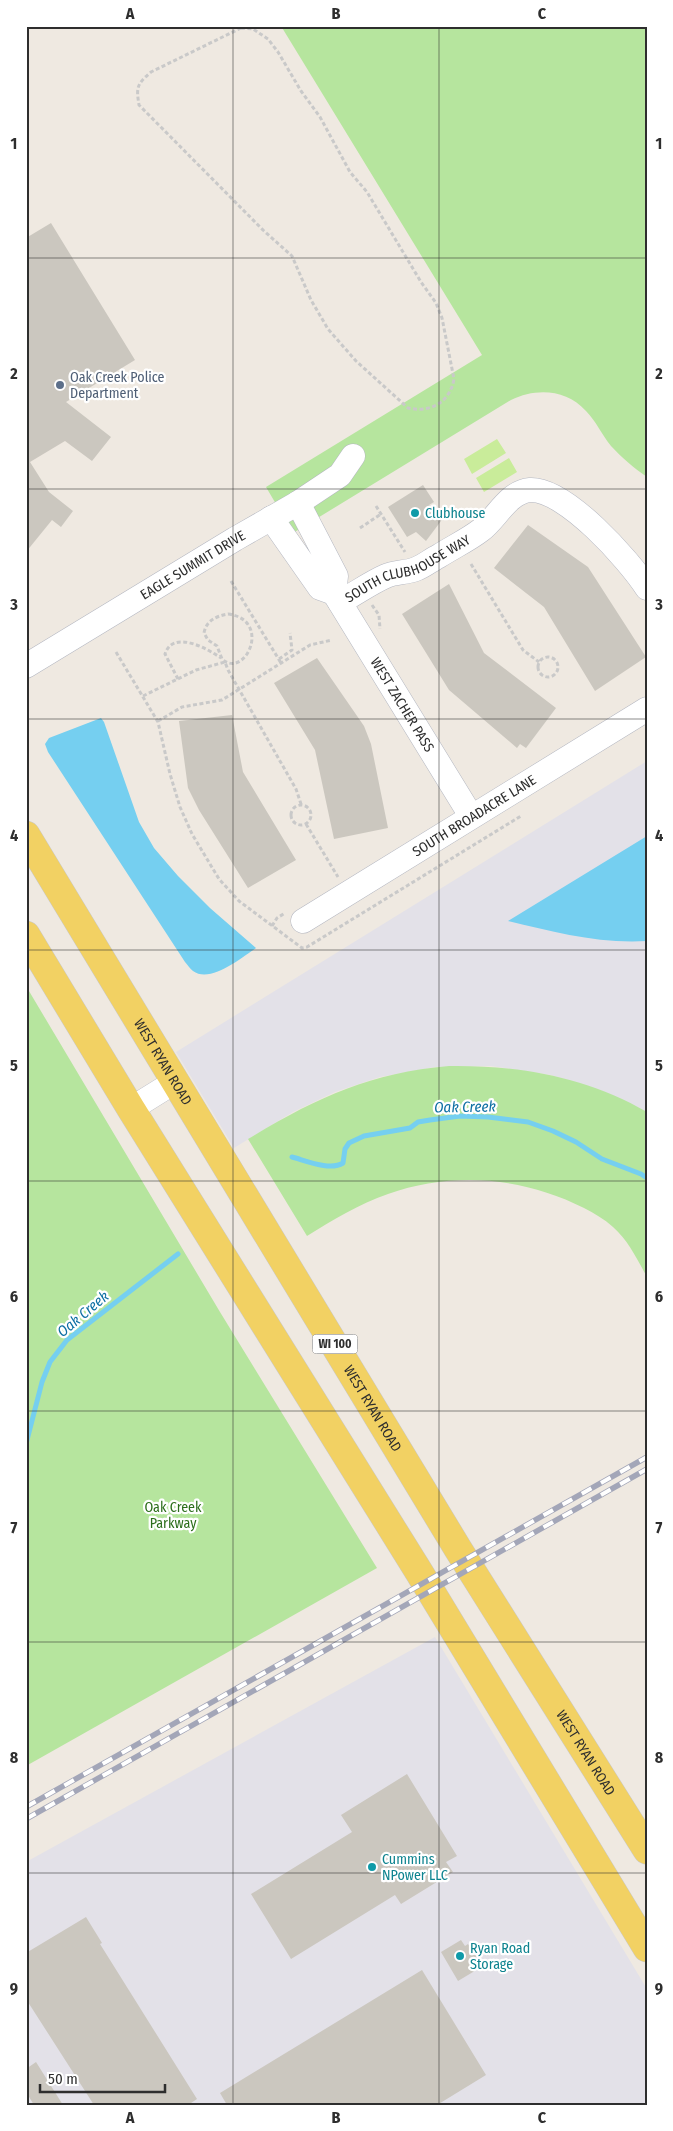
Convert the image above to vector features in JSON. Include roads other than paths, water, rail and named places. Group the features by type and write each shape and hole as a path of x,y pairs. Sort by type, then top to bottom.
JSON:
{"main road":[{"name":"WEST RYAN ROAD","path":"26,835 458,1549 647,1850"},
{"path":"26,935 424,1580 647,1948"}],"street":[{"name":"EAGLE SUMMIT DRIVE","path":"26,666 235,538 298,502 340,475 353,456"},
{"name":"SOUTH CLUBHOUSE WAY","path":"337,598 387,575 415,570 480,530 492,520 511,498 520,492 540,491 559,499 603,535 620,552 647,588"},
{"name":"WEST ZACHER PASS","path":"298,502 336,576 337,598"},
{"name":"WEST ZACHER PASS","path":"271,518 320,588 337,598 471,816"},
{"name":"SOUTH BROADACRE LANE","path":"294,917 471,816 647,709"},
{"path":"132,1109 176,1081"}],"water":[{"path":"101,718 139,822 154,848 178,876 210,908 256,948 225,968 208,974 200,974 193,971 185,962 48,752 45,744 49,738"},
{"path":"647,836 647,941 594,939 508,921"}],"waterway":[{"name":"Oak Creek","path":"292,1157 325,1166 338,1165 343,1163 345,1149 349,1143 364,1136 410,1128 418,1122 430,1120 460,1116 488,1117 528,1122 553,1131 576,1142 602,1159 647,1178"},
{"name":"Oak Creek","path":"26,1444 42,1382 50,1362 67,1340 178,1254"}],"railway":[{"path":"26,1807 647,1457"},
{"path":"26,1819 647,1469"}],"place":[{"name":"Oak Creek Police Department","path":"60,385"},
{"name":"Clubhouse","path":"415,513"},
{"name":"Cummins NPower LLC","path":"372,1867"},
{"name":"Ryan Road Storage","path":"460,1956"}],"park label":[{"name":"Oak Creek Parkway","path":"173,1515"}]}
